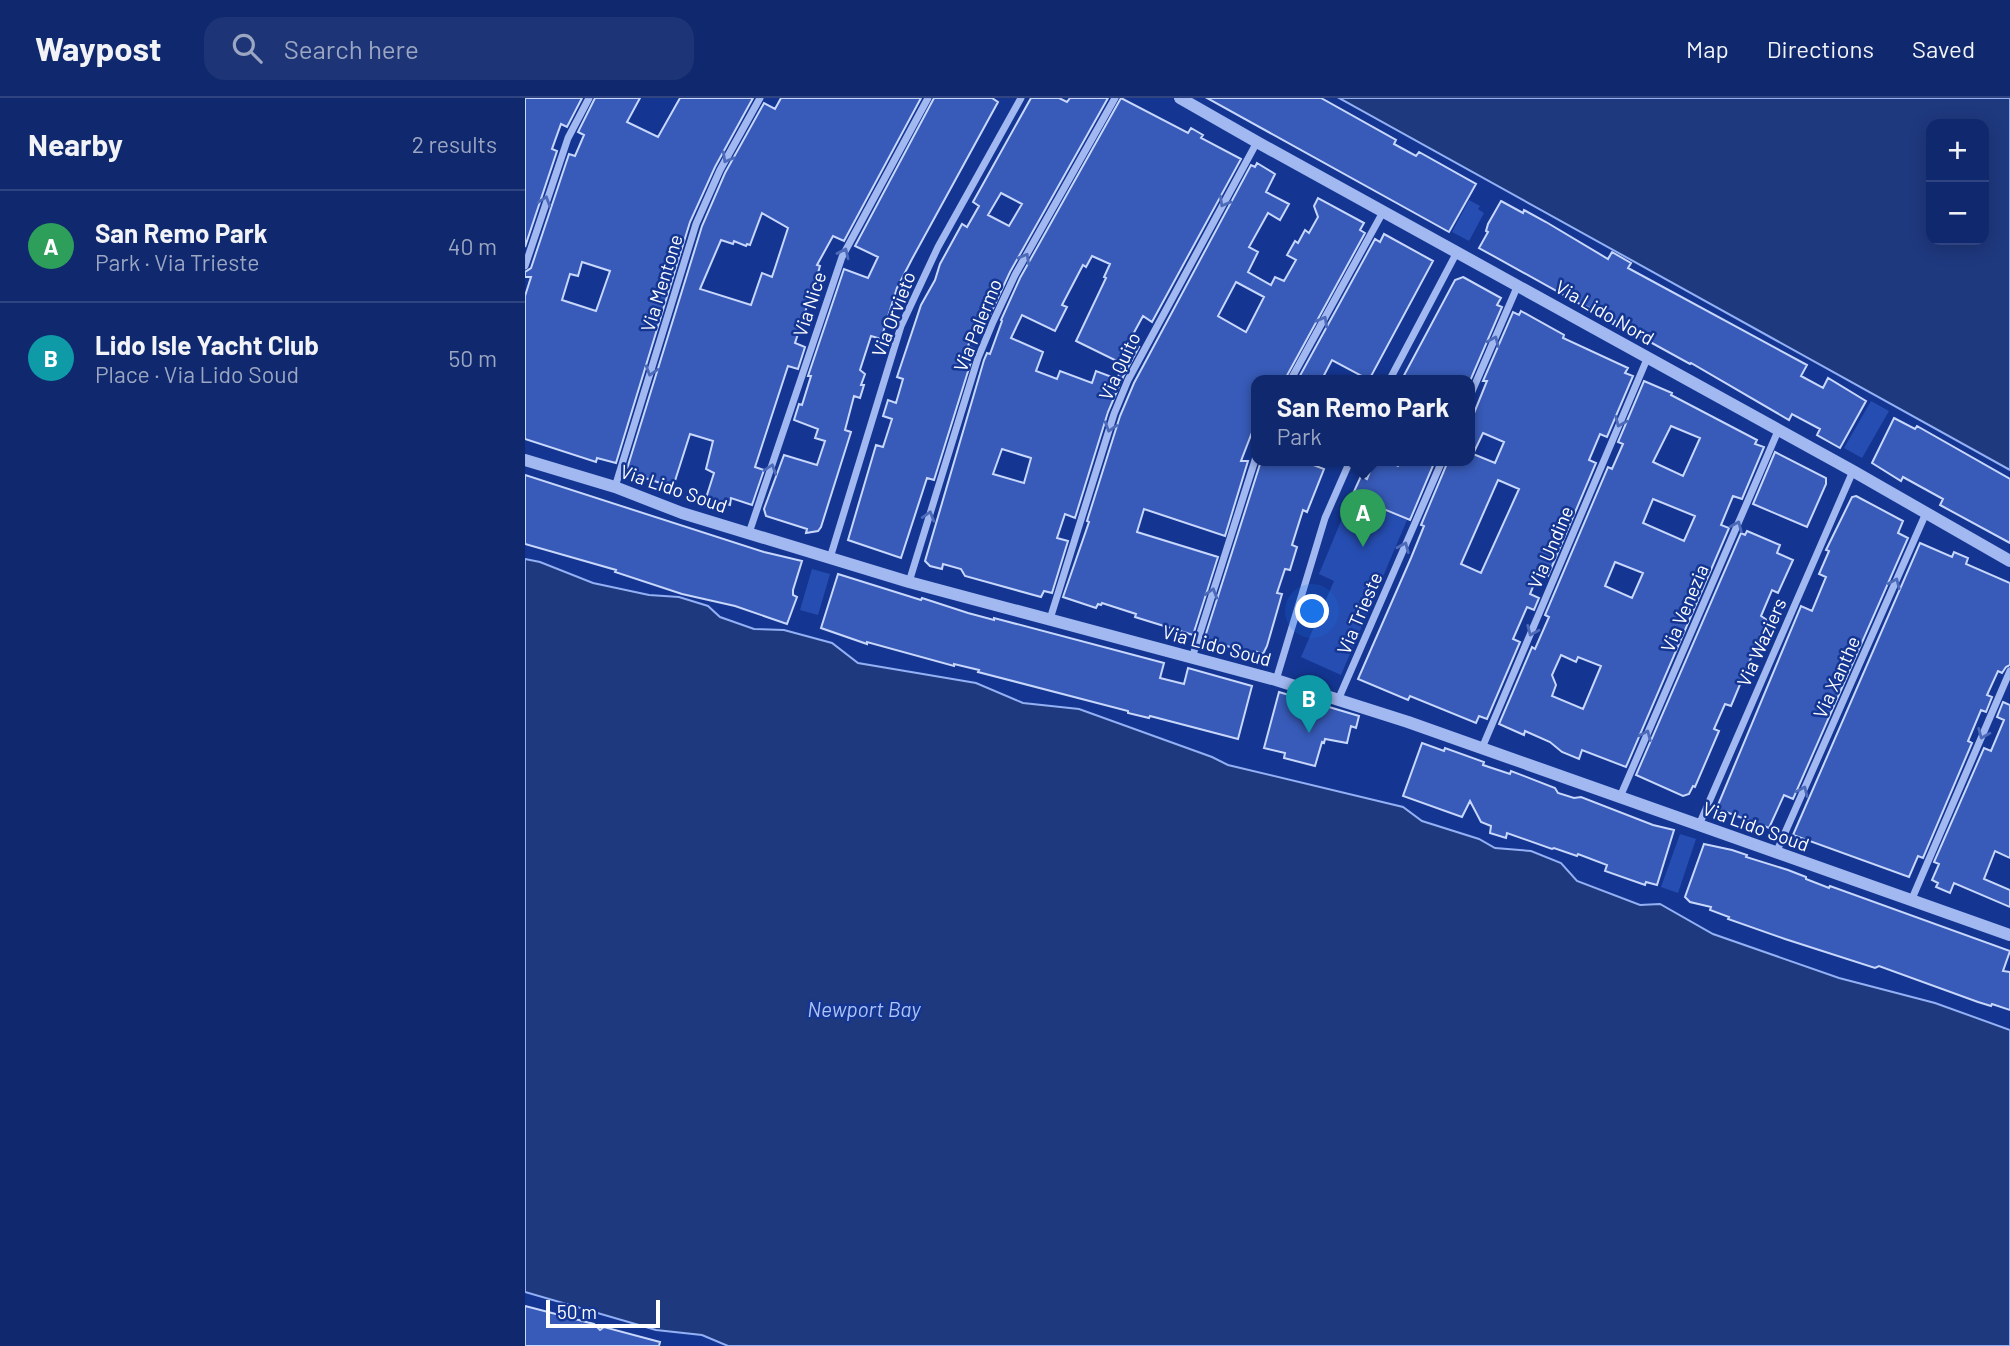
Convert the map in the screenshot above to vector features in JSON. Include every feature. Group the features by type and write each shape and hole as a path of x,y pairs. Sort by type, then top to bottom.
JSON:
{"street":[{"path":"525,266 568,138 589,98"},
{"name":"Via Mentone","path":"615,487 696,224 720,170 761,98"},
{"name":"Via Nice","path":"749,533 842,257 928,98"},
{"name":"Via Orvieto","path":"830,558 901,326 938,247 1021,98"},
{"name":"Via Palermo","path":"909,582 978,358 993,322 1015,275 1115,98"},
{"name":"Via Lido Nord","path":"1180,98 1853,471 2010,561"},
{"name":"Via Quito","path":"1050,619 1114,414 1128,380 1257,142"},
{"path":"1293,375 1383,212"},
{"path":"1392,375 1457,252"},
{"path":"1475,385 1518,285"},
{"name":"Via Undine","path":"1482,748 1647,359"},
{"name":"Via Venezia","path":"1619,798 1779,431"},
{"name":"Via Lido Soud","path":"525,460 615,487 682,513 909,582 1276,680 1482,748 2010,935"},
{"path":"1192,658 1252,466"},
{"path":"1276,680 1325,518 1348,466"},
{"name":"Via Trieste","path":"1338,700 1440,466"},
{"name":"Via Waziers","path":"1698,826 1853,471"},
{"name":"Via Xanthe","path":"1776,853 1926,513"},
{"path":"1911,901 2010,671"}],"shaded area":[{"path":"1469,200 1480,206 1478,209 1484,213 1469,241 1452,232"},
{"path":"1871,401 1889,411 1862,458 1844,448"},
{"path":"1351,497 1407,520 1341,675 1301,657 1334,581 1319,574"},
{"path":"812,569 830,574 818,615 800,610"},
{"path":"1680,834 1696,839 1678,893 1661,887"}],"water":[{"path":"1339,98 2010,98 2010,470"},
{"name":"Newport Bay","path":"525,559 540,562 593,583 649,595 679,597 708,606 720,617 754,629 784,630 832,643 858,663 976,683 1023,703 1079,709 1228,765 1403,807 1422,821 1479,839 1495,848 1531,851 1561,863 1577,881 1640,905 1660,904 1713,934 1839,978 1935,1003 2010,1030 2010,1346 728,1346 702,1335 656,1330 525,1292"}],"building":[{"path":"525,98 582,98 567,127 561,124 552,149 557,151 525,247"},
{"path":"595,98 640,98 627,122 658,137 680,98 753,98 715,167 690,222 616,463 597,458 596,462 525,439 525,296 531,277 525,277 525,272 531,268 569,154 575,156 584,135 578,132","holes":["582,262 610,271 596,311 562,300 570,274 578,276"]},
{"path":"781,98 921,98 844,241 833,236 817,265 820,266 795,343 805,347 798,369 788,366 755,467 764,470 752,505 731,498 730,505 706,498 714,473 706,469 713,441 690,434 673,487 626,472 702,226 725,173 764,103 775,109","holes":["762,213 788,228 772,277 762,273 751,305 700,289 721,240 750,245"]},
{"path":"934,98 992,98 998,102 897,288 881,339 871,336 860,370 865,374 861,385 864,385 860,398 854,396 845,430 851,432 821,527 818,531 806,533 807,529 766,516 764,509 784,455 817,465 825,441 815,438 818,429 794,420 799,404 802,405 811,376 808,376 844,269 868,278 878,257 855,246"},
{"path":"1031,98 1059,98 1067,102 1070,98 1108,98 1010,272 990,315 981,311 968,346 975,349 934,480 927,478 901,558 848,540 876,445 883,447 892,419 883,416 888,400 896,403 903,379 897,377 921,305 962,224 967,227 979,206 973,202","holes":["1001,193 1022,204 1009,226 988,215"]},
{"path":"1121,98 1188,133 1191,128 1203,135 1201,138 1241,159 1152,322 1143,316 1131,338 1130,343 1139,347 1108,412 1075,518 1065,514 1057,538 1068,541 1052,593 1044,591 1041,597 965,576 961,569 943,564 942,569 930,566 925,561 984,360 987,353 990,354 1001,320 1020,278","holes":["1092,256 1110,264 1076,341 1123,364 1117,379 1096,371 1092,383 1060,371 1057,379 1036,371 1043,352 1011,338 1022,315 1055,331 1067,307 1062,305 1083,265 1086,267","1002,449 1031,458 1024,483 993,474"]},
{"path":"1207,98 1321,98 1396,140 1394,144 1416,156 1419,152 1476,184 1449,232"},
{"path":"1257,163 1275,174 1266,192 1289,204 1280,220 1268,213 1249,247 1258,252 1248,272 1271,285 1275,277 1284,281 1296,260 1287,255 1305,230 1309,233 1318,217 1314,206 1318,198 1364,223 1360,230 1365,233 1287,375 1251,375 1251,435 1241,461 1248,461 1225,536 1144,509 1137,532 1218,557 1193,635 1135,617 1136,614 1102,603 1096,608 1063,597 1089,522 1087,521 1120,416 1134,383 1251,165 1255,167","holes":["1236,282 1264,297 1246,332 1218,316"]},
{"path":"1501,201 1523,213 1524,210 1608,259 1612,252 1631,263 1628,268 1807,365 1801,376 1823,388 1828,378 1866,401 1840,448 1817,435 1820,429 1792,414 1789,420 1691,363 1613,324 1615,321 1608,316 1580,304 1479,248"},
{"path":"1384,234 1433,261 1372,375 1360,375 1332,360 1324,375 1300,375 1375,239 1380,242"},
{"path":"1463,277 1501,298 1497,305 1502,307 1473,375 1404,375 1455,280"},
{"path":"1521,311 1564,335 1563,338 1628,368 1625,373 1633,376 1607,437 1600,434 1589,460 1596,463 1548,576 1539,572 1530,594 1539,598 1534,610 1527,607 1513,639 1520,642 1487,719 1479,716 1476,723 1410,696 1408,700 1358,679 1411,558 1424,526 1421,525 1446,466 1475,466 1475,455 1495,463 1504,442 1483,433 1475,450 1475,411 1487,381 1483,381 1513,312 1519,315","holes":["1498,480 1519,489 1481,573 1461,564"]},
{"path":"1644,381 1672,393 1671,395 1757,440 1755,444 1764,447 1742,499 1733,496 1721,525 1729,528 1626,767 1582,750 1579,759 1525,731 1524,735 1499,724 1532,647 1535,649 1549,617 1545,615 1608,467 1612,469 1623,444 1618,442","holes":["1671,426 1700,438 1683,476 1653,462","1653,499 1695,516 1684,541 1643,523","1615,562 1643,573 1632,598 1605,586","1561,655 1576,662 1578,657 1601,666 1583,709 1552,696 1556,685 1552,675"]},
{"path":"1894,418 1915,429 1917,426 2010,479 2010,543 1940,505 1943,499 1903,477 1901,481 1872,463"},
{"path":"1775,452 1826,478 1826,484 1807,527 1753,504"},
{"path":"1259,466 1316,466 1324,469 1307,512 1303,510 1292,545 1297,547 1290,570 1285,569 1277,593 1282,594 1263,654 1204,640"},
{"path":"1372,466 1433,466 1410,520 1352,496 1361,476 1367,479"},
{"path":"525,475 764,552 802,561 793,590 793,595 797,597 787,624 525,544"},
{"path":"1856,496 1903,521 1898,533 1908,538 1793,799 1784,795 1769,828 1718,809 1718,805 1801,606 1812,611 1826,577 1819,574 1829,551 1826,550 1852,497"},
{"path":"1747,531 1780,545 1777,553 1793,560 1778,593 1772,590 1761,616 1767,620 1731,706 1725,704 1714,729 1719,731 1695,787 1683,796 1636,775 1741,533 1745,535"},
{"path":"1920,543 1952,557 1954,552 1968,558 1966,564 2010,583 2010,665 2002,673 1998,671 1987,695 1992,697 1986,712 1981,710 1968,741 1972,743 1923,858 1918,856 1909,877 1793,835"},
{"path":"838,574 968,613 1164,663 1160,678 1184,684 1188,668 1252,686 1238,739 1150,716 1149,718 1128,713 978,672 979,670 867,644 821,628"},
{"path":"1279,692 1359,716 1356,728 1351,726 1347,743 1325,739 1315,766 1284,758 1285,753 1264,748"},
{"path":"2003,702 2010,705 2010,858 1995,851 1984,879 2010,890 2010,907 1954,883 1950,893 1936,887 1938,883 1932,880 1939,864 1934,862 1984,748 1991,751 2004,720 1997,717"},
{"path":"1422,743 1444,751 1445,748 1510,774 1511,771 1555,788 1558,793 1574,798 1581,797 1653,825 1674,830 1657,885 1646,882 1645,885 1605,871 1607,865 1578,854 1577,856 1552,849 1507,833 1506,838 1490,833 1491,826 1481,822 1470,801 1462,817 1403,796"},
{"path":"1704,844 1747,855 1746,857 1788,870 1829,888 1830,886 2010,951 2003,971 2010,972 2010,1010 1978,1002 1879,966 1875,968 1785,939 1728,919 1729,917 1710,910 1711,907 1690,902 1685,897"},
{"path":"525,1306 594,1324 600,1330 604,1327 660,1342 659,1346 525,1346"}],"place":[{"name":"San Remo Park","path":"1363,547"},
{"name":"Lido Isle Yacht Club","path":"1309,733"}]}
